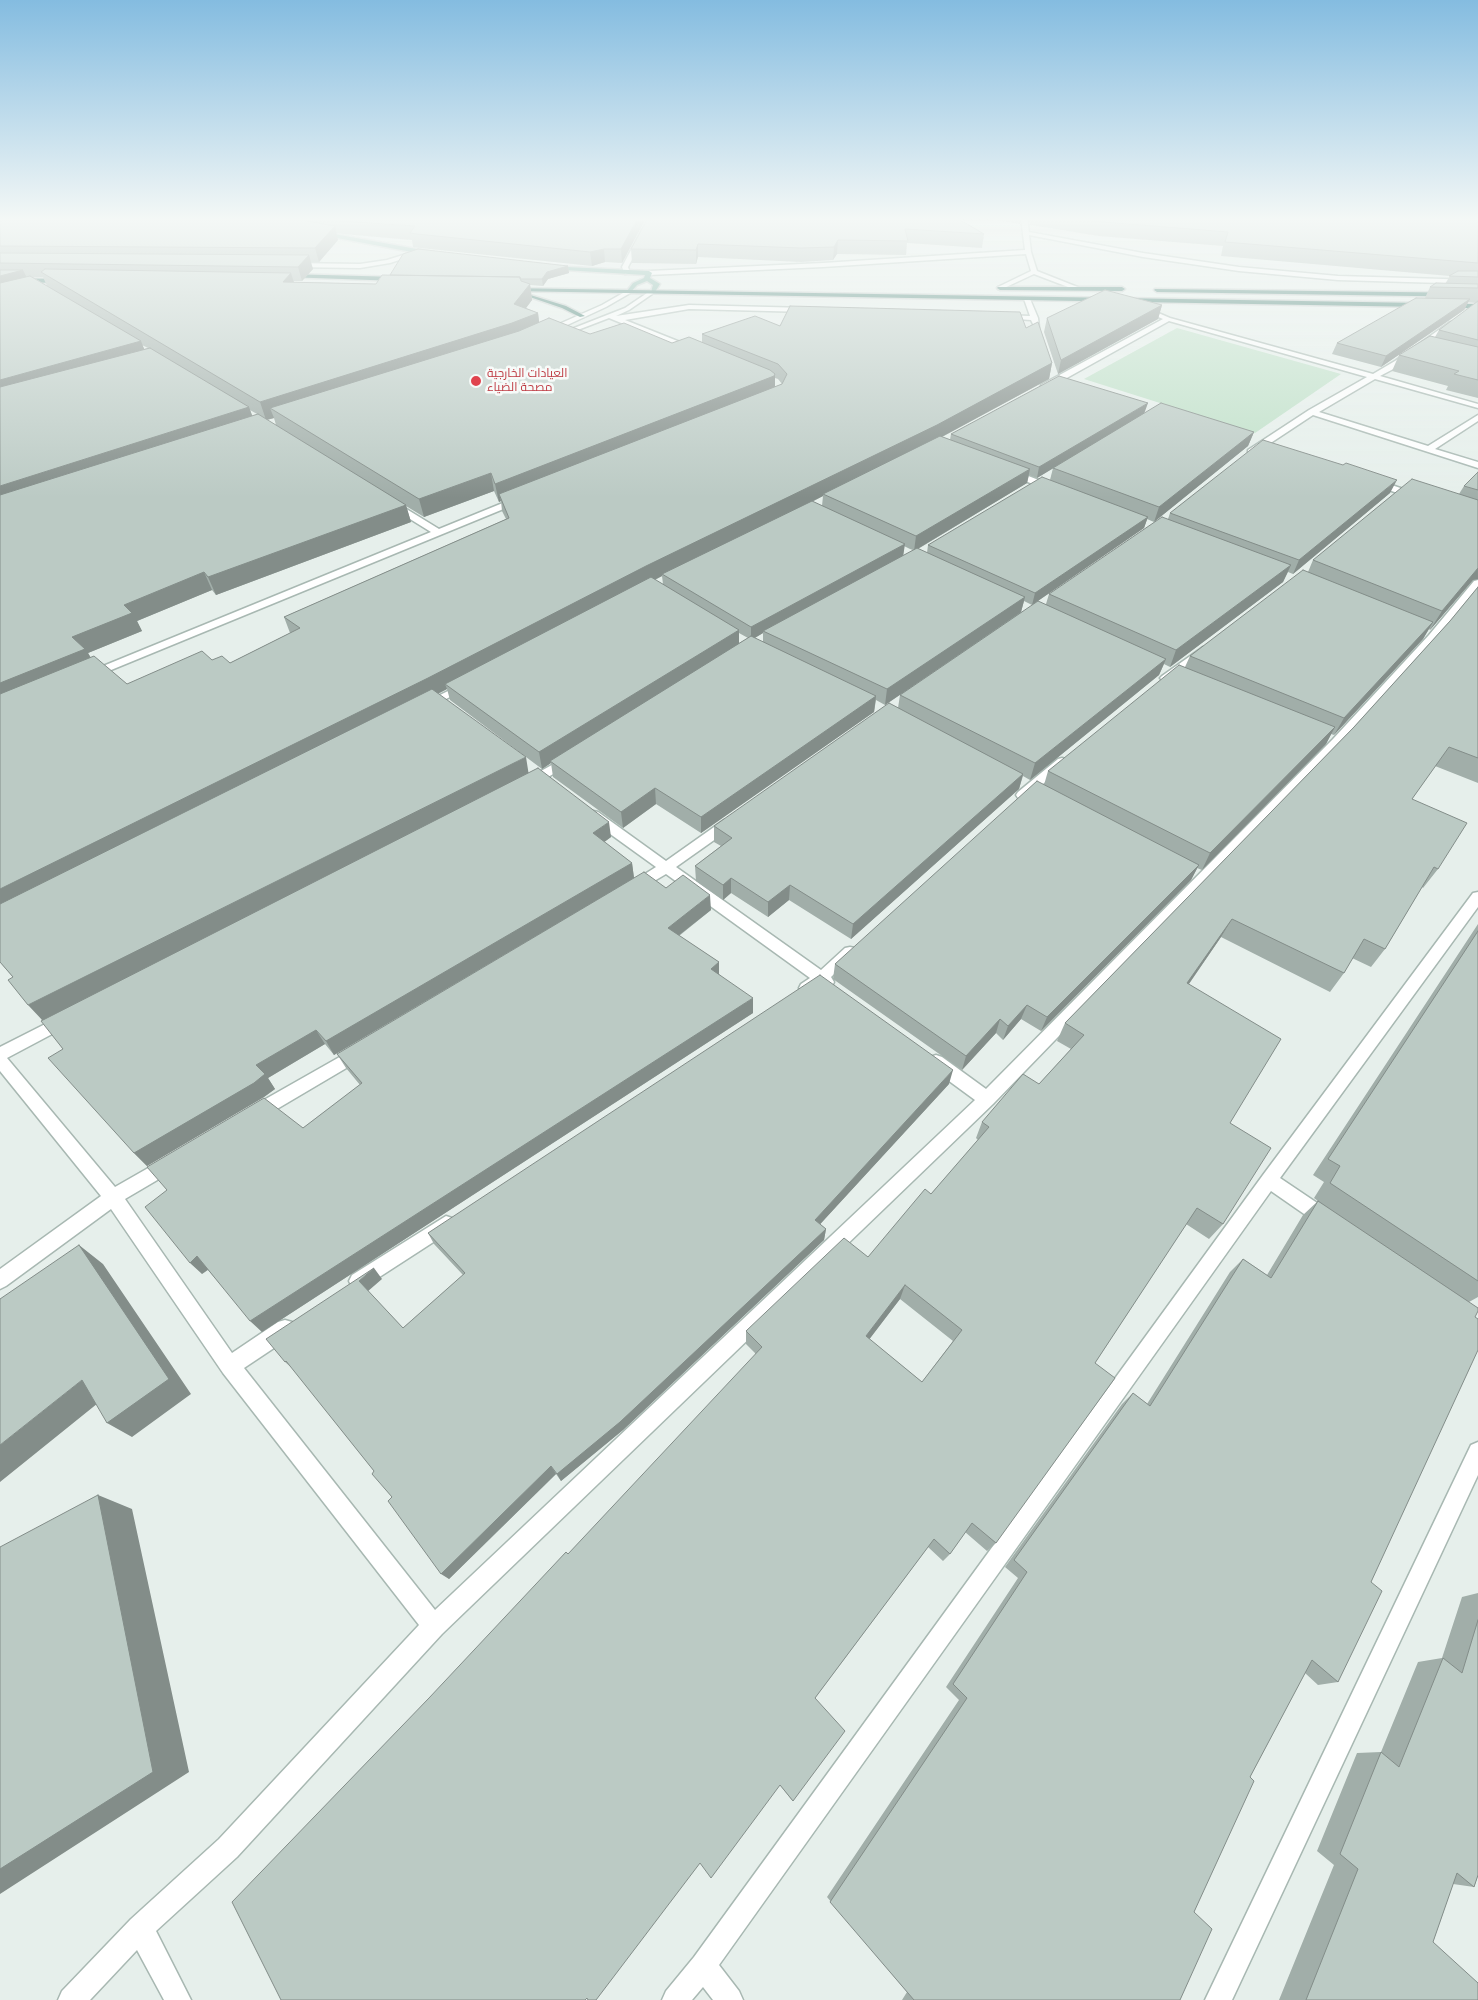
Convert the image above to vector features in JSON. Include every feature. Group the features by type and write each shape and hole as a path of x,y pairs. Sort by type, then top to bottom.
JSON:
{"highway":[{"path":"571,311 582,316"}],"street":[{"path":"591,311 542,335 567,332 614,318 654,311"},
{"path":"614,318 623,311"},
{"path":"1032,311 1040,336"},
{"path":"1149,311 1168,319 1478,406"},
{"path":"1238,463 1260,445 1312,412 1425,347 1466,311"},
{"path":"996,317 1034,318"},
{"path":"614,318 701,353"},
{"path":"1038,390 1054,376 1168,319"},
{"path":"1054,376 1064,384"},
{"path":"1312,412 1478,464"},
{"path":"1429,449 1478,417"},
{"path":"1002,469 1065,494"},
{"path":"1364,478 1397,494 1427,500"},
{"path":"82,678 437,532 530,496"},
{"path":"380,497 437,532"},
{"path":"71,2000 140,1928 228,1848 434,1626 987,1099 1198,876 1332,740 1478,583"},
{"path":"1156,686 1210,645"},
{"path":"411,713 472,681"},
{"path":"438,700 453,712"},
{"path":"514,791 544,780 583,751"},
{"path":"1008,808 1074,752"},
{"path":"525,765 544,780"},
{"path":"580,806 836,990"},
{"path":"623,894 666,868 736,818"},
{"path":"675,2000 704,1966 1269,1180 1478,897"},
{"path":"796,994 820,978 864,939"},
{"path":"0,1054 80,1013"},
{"path":"241,1122 368,1047"},
{"path":"924,1053 987,1099"},
{"path":"0,1060 114,1197 230,1366 434,1626"},
{"path":"0,1280 114,1197 182,1157"},
{"path":"1269,1180 1341,1230"},
{"path":"346,1289 454,1218"},
{"path":"230,1366 296,1322"},
{"path":"1218,2000 1478,1452"},
{"path":"140,1928 178,2000"},
{"path":"704,1966 730,2000"}],"green space":[{"path":"1177,328 1341,374 1255,433 1084,379"}],"building":[{"path":"0,311 90,311 141,341 0,380"},
{"path":"107,311 534,311 538,313 512,323 260,402"},
{"path":"787,311 1020,312 1026,328 1038,322 1052,363 937,425 646,566 428,678 0,889 0,694 94,656 127,684 202,651 212,660 222,656 230,663 300,628 284,617 509,518 499,494 782,384 787,374 778,364 702,334 755,316 780,326"},
{"path":"1061,311 1150,311 1061,360 1047,318"},
{"path":"1393,311 1452,311 1386,356 1337,343"},
{"path":"1464,311 1478,311 1478,340 1439,330"},
{"path":"549,318 590,334 624,323 672,343 689,337 770,370 775,374 495,484 491,473 419,499 270,408 519,331"},
{"path":"1430,336 1478,347 1478,380 1454,374 1459,371 1399,355"},
{"path":"150,348 249,407 0,486 0,387"},
{"path":"1059,376 1148,403 1039,467 951,434"},
{"path":"1161,403 1254,432 1159,507 1053,468"},
{"path":"258,414 406,505 208,577 204,572 124,605 132,613 72,637 85,649 0,683 0,495"},
{"path":"940,436 1030,469 916,536 823,494"},
{"path":"1263,440 1343,465 1346,463 1397,480 1299,560 1170,513"},
{"path":"1478,472 1478,490 1464,486"},
{"path":"1042,477 1148,517 1035,593 928,545"},
{"path":"1412,479 1478,500 1478,568 1442,611 1313,560"},
{"path":"812,501 905,544 751,627 662,574"},
{"path":"1162,517 1291,565 1176,650 1049,594"},
{"path":"917,548 1025,597 887,689 763,631"},
{"path":"1303,570 1433,622 1344,718 1190,656"},
{"path":"651,577 739,630 539,752 445,684"},
{"path":"1478,587 1478,758 1449,747 1412,799 1467,823 1438,869 1434,867 1385,949 1364,939 1344,973 1232,919 1187,983 1281,1039 1230,1123 1271,1148 1223,1224 1197,1208 1095,1363 1115,1378 996,1543 972,1523 950,1554 934,1539 815,1698 845,1731 793,1801 780,1785 711,1878 700,1863 596,2000 588,2000 587,1998 585,2000 281,2000 232,1902 429,1698 566,1552 568,1554 762,1347 746,1331 844,1238 868,1257 925,1189 931,1194 989,1127 982,1122 1023,1074 1039,1084 1084,1035 1065,1023 1354,727 1450,621","holes":["905,1285 962,1330 922,1382 866,1336"]},
{"path":"1038,601 1166,659 1035,763 900,695"},
{"path":"751,636 876,696 701,817 655,788 621,812 550,761"},
{"path":"1179,665 1335,727 1210,853 1048,771"},
{"path":"432,689 526,757 28,1005 8,980 13,977 0,962 0,904"},
{"path":"889,703 1023,774 853,924 790,885 768,902 731,878 723,885 695,866 732,838 714,826"},
{"path":"538,768 609,822 593,833 632,863 326,1041 316,1030 256,1065 265,1074 254,1083 134,1153 48,1058 63,1049 41,1021"},
{"path":"1037,781 1199,865 1047,1017 1027,1005 1008,1026 1000,1019 966,1056 835,964"},
{"path":"644,872 666,888 683,875 710,895 668,928 719,962 711,969 753,998 250,1321 197,1256 190,1263 145,1207 167,1190 147,1167 264,1098 303,1128 362,1083 337,1054"},
{"path":"1478,931 1478,1281 1330,1183 1340,1166 1328,1159"},
{"path":"820,975 953,1070 815,1220 826,1229 620,1422 557,1474 551,1466 441,1574 388,1501 392,1497 372,1474 374,1471 286,1361 266,1339 374,1268 359,1281 403,1328 465,1273 428,1233"},
{"path":"1318,1201 1478,1308 1475,1317 1478,1319 1478,1350 1371,1582 1382,1591 1338,1682 1312,1660 1250,1777 1254,1781 1194,1912 1212,1929 1180,2000 914,2000 830,1902 967,1698 953,1684 1027,1572 1014,1560 1133,1393 1150,1406 1243,1259 1271,1278"},
{"path":"79,1245 169,1379 107,1423 82,1380 0,1445 0,1299"},
{"path":"98,1495 153,1772 0,1869 0,1547"},
{"path":"1478,1620 1478,1875 1474,1887 1457,1873 1433,1942 1478,1983 1478,2000 1306,2000 1358,1869 1340,1854 1381,1752 1399,1767 1443,1658 1462,1673"}],"place":[{"name":"العيادات الخارجية مصحة الضياء","path":"476,381"}]}
